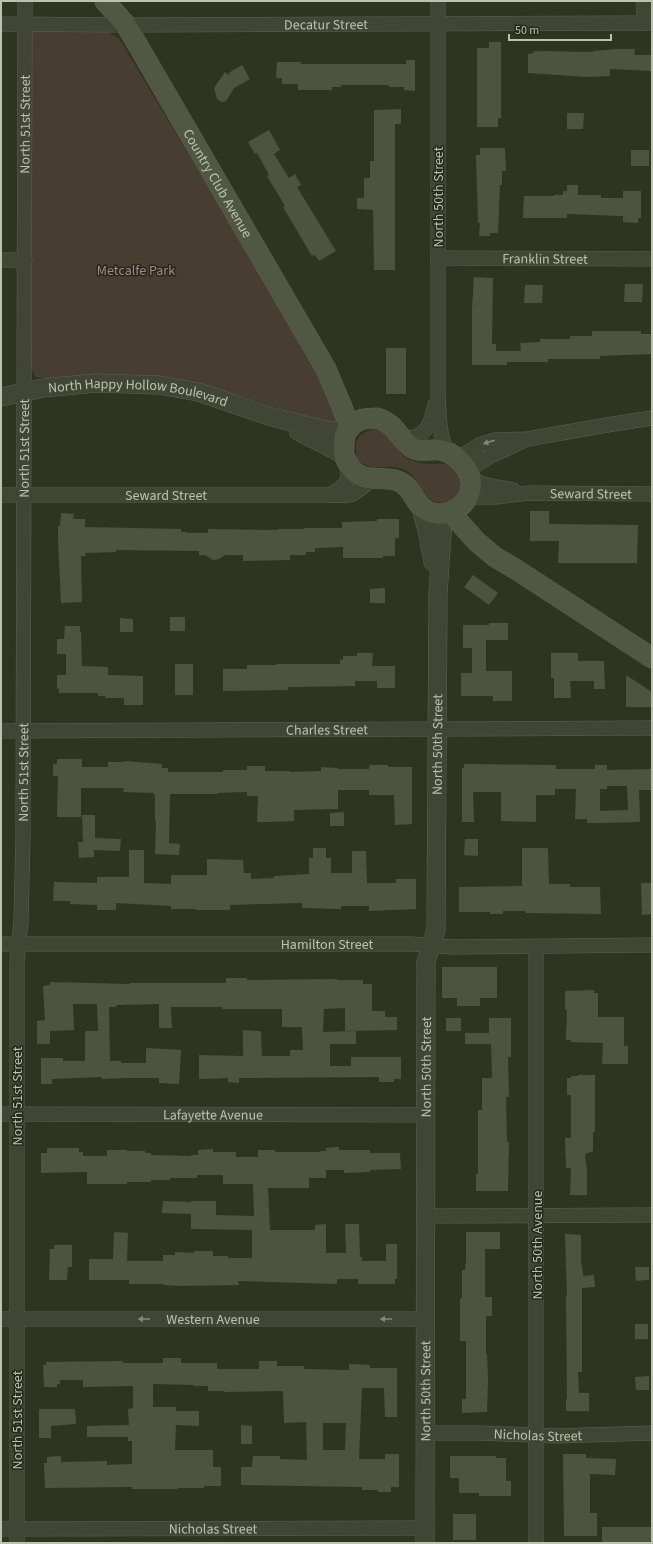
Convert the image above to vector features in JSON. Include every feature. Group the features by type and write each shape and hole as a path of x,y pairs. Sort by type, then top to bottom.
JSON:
{"main road":[{"name":"Country Club Avenue","path":"105,1 126,25 326,369 342,407 348,430"},
{"name":"Country Club Avenue","path":"326,369 364,411 376,418 386,421 411,447 421,451 441,450 458,485"},
{"path":"376,418 361,419 354,423 348,430 346,459 354,471 360,476 372,479 388,479 402,483 410,490 421,506 430,512 458,485 470,513 492,544 517,570 652,658"}],"street":[{"name":"North 51st Street","path":"17,1543 17,961 21,921 24,731 25,1"},
{"name":"North 50th Street","path":"425,1535 426,962 436,930 438,593 442,520 458,485 441,435 438,393 438,1"},
{"path":"644,1 648,23"},
{"name":"Decatur Street","path":"1,24 648,23"},
{"name":"Franklin Street","path":"438,258 652,259"},
{"path":"1,260 24,260"},
{"name":"North Happy Hollow Boulevard","path":"1,397 43,388 96,383 159,385 198,392 272,417 324,430 348,430"},
{"name":"North 50th Street","path":"403,438 415,437 426,430 433,418 438,393"},
{"name":"North Happy Hollow Boulevard","path":"272,417 346,459"},
{"path":"458,485 491,456 527,439 652,418"},
{"path":"330,495 346,484 349,476 346,459"},
{"name":"Seward Street","path":"1,495 346,496 353,494 372,479"},
{"name":"Seward Street","path":"458,485 483,484 529,493"},
{"name":"Seward Street","path":"458,485 496,497 529,493 652,494"},
{"name":"North 50th Street","path":"421,506 428,535 438,593"},
{"name":"Charles Street","path":"1,731 652,728"},
{"name":"Hamilton Street","path":"1,944 411,944 451,947 652,945"},
{"name":"North 50th Avenue","path":"536,947 536,1543"},
{"name":"Lafayette Avenue","path":"1,1114 426,1115"},
{"path":"425,1216 652,1215"},
{"name":"Western Avenue","path":"1,1319 425,1319"},
{"name":"Nicholas Street","path":"425,1433 536,1435 652,1432"},
{"name":"Nicholas Street","path":"1,1529 425,1535"}],"green space":[{"name":"Metcalfe Park","path":"32,30 107,31 120,40 338,404 343,419 335,427 213,388 171,378 125,374 47,379 36,377 31,368"},
{"path":"374,429 383,432 388,436 402,454 410,460 425,464 445,464 455,468 458,472 461,484 458,494 454,499 443,503 436,502 423,492 414,477 405,470 392,467 369,466 363,464 357,459 356,443 363,433"}],"building":[{"path":"489,42 501,42 501,118 498,118 498,127 477,127 477,48 489,48"},
{"path":"618,49 635,49 634,55 652,55 652,71 610,69 610,76 588,77 528,73 528,54 534,53 534,51 593,52"},
{"path":"406,60 415,60 415,91 404,90 404,87 389,87 389,85 341,85 341,87 332,87 332,90 298,90 298,84 282,84 282,78 276,78 277,62 301,62 300,64 406,64"},
{"path":"242,65 250,79 234,88 226,101 222,102 217,99 214,88 225,72 229,75 230,72"},
{"path":"401,109 401,124 395,124 395,270 374,270 373,210 357,209 357,198 364,198 364,178 370,178 370,161 374,161 374,110"},
{"path":"567,113 584,113 583,129 567,129"},
{"path":"269,130 280,150 274,154 289,178 295,174 301,185 297,187 336,251 319,261 315,255 312,256 283,207 285,206 267,176 269,175 257,153 255,154 248,142"},
{"path":"480,148 505,148 506,171 502,171 502,185 500,185 498,233 490,233 490,236 479,236 480,223 478,223 476,155 480,155"},
{"path":"631,150 649,150 649,166 631,166"},
{"path":"567,185 578,185 578,195 601,195 601,198 623,198 623,191 641,191 641,218 638,218 638,223 623,222 623,216 567,214 567,218 523,218 524,196 563,195 563,191 567,191"},
{"path":"474,277 493,278 492,344 496,344 496,351 521,351 520,343 540,342 540,339 570,339 570,336 592,336 592,331 641,331 641,334 652,334 652,354 600,356 600,359 548,359 548,362 507,362 507,365 472,365 472,309"},
{"path":"625,284 643,284 642,302 624,302"},
{"path":"525,285 543,285 542,303 524,303"},
{"path":"386,348 406,348 406,394 386,394"},
{"path":"530,511 549,511 549,524 638,525 637,563 558,563 559,541 530,541"},
{"path":"61,513 74,514 73,519 85,519 85,527 181,529 181,532 187,533 208,533 208,529 278,530 342,528 342,522 399,519 399,538 395,538 395,556 383,556 383,558 343,558 343,547 315,548 315,552 306,552 306,555 290,555 290,560 243,561 243,555 225,555 219,559 213,560 205,555 199,555 199,551 116,550 116,552 85,553 86,556 81,556 82,602 61,603 58,526 60,526"},
{"path":"473,575 498,593 489,605 464,587"},
{"path":"385,588 385,603 370,603 370,589"},
{"path":"170,617 185,617 185,631 170,631"},
{"path":"120,618 133,619 133,632 120,632"},
{"path":"489,623 508,623 508,640 486,640 486,671 512,671 512,701 493,701 493,696 461,696 461,673 472,673 472,648 463,648 463,625 489,625"},
{"path":"65,626 80,626 82,666 108,667 108,675 143,676 143,705 124,705 124,698 105,698 106,696 98,696 98,693 59,693 59,688 57,689 57,675 66,675 66,654 57,654 57,639 64,639"},
{"path":"357,653 373,653 372,666 395,666 395,688 377,688 377,681 355,681 355,686 288,687 288,690 223,691 223,669 247,669 247,665 340,664 340,659 343,660 343,656 357,656"},
{"path":"551,653 578,653 578,661 604,661 605,689 594,689 594,681 570,681 571,698 554,698 554,678 551,678"},
{"path":"175,664 193,664 193,695 175,695"},
{"path":"626,675 652,692 652,707 626,707"},
{"path":"57,759 82,759 82,767 108,767 108,762 125,761 162,764 162,768 168,768 168,772 223,772 223,770 247,770 247,766 265,766 265,771 290,772 321,771 321,767 338,769 369,769 370,765 388,765 388,767 412,767 412,824 395,825 394,795 369,795 369,790 338,790 338,809 294,810 294,821 270,822 257,822 258,796 247,796 247,792 218,794 170,794 169,843 180,844 179,855 155,854 156,821 154,793 123,792 124,788 81,788 81,817 57,817 58,776 53,776 53,764 57,764"},
{"path":"464,764 556,765 556,769 595,769 595,765 607,765 607,770 652,769 652,790 639,790 640,822 587,823 587,819 575,819 576,789 555,789 555,795 536,795 536,822 501,821 501,792 473,792 474,822 462,822 462,768 464,768","holes":["607,786 627,786 628,810 600,811 600,789 607,789"]},
{"path":"344,812 344,826 330,826 330,813"},
{"path":"82,815 95,815 95,838 121,839 120,851 94,850 94,857 79,858 78,842 83,842"},
{"path":"465,839 478,839 478,856 464,855"},
{"path":"313,848 326,848 326,858 331,858 331,873 352,873 352,851 366,851 367,883 396,883 396,879 416,879 416,909 369,911 369,906 341,906 341,909 302,908 302,903 230,905 230,910 196,910 171,909 171,906 116,903 116,910 97,910 97,905 70,904 70,901 53,901 54,882 97,883 97,877 129,877 129,850 144,850 144,883 171,884 171,875 207,875 207,859 243,860 244,873 251,873 251,879 309,874 309,858 313,858"},
{"path":"522,848 548,848 549,884 570,884 570,887 600,887 601,914 525,913 525,911 503,911 503,914 490,914 490,912 459,912 459,887 522,886"},
{"path":"641,883 652,883 652,914 642,915"},
{"path":"442,967 497,967 497,998 480,998 480,1006 457,1006 457,998 442,998"},
{"path":"226,978 247,978 247,980 363,980 363,984 372,984 372,1011 385,1011 385,1017 397,1017 397,1030 345,1031 345,1008 324,1009 323,1032 356,1031 356,1044 330,1044 330,1066 351,1066 351,1057 401,1057 401,1079 394,1079 394,1082 379,1082 379,1077 239,1078 239,1083 228,1082 228,1078 199,1079 199,1055 243,1056 243,1030 261,1032 262,1056 290,1056 290,1050 303,1050 302,1027 282,1027 282,1009 171,1007 172,1028 159,1028 159,1004 117,1005 116,1007 109,1007 110,1061 121,1061 121,1063 146,1063 146,1048 181,1050 179,1084 159,1083 159,1078 102,1079 102,1077 52,1079 52,1084 41,1084 41,1058 63,1058 63,1061 85,1061 85,1031 98,1031 97,1004 73,1004 74,1030 50,1031 50,1044 37,1044 37,1021 45,1020 43,986 50,985 50,982 130,984 226,983"},
{"path":"594,990 594,993 598,993 598,1017 624,1017 624,1046 628,1046 628,1064 602,1064 603,1043 571,1042 571,1040 566,1040 567,1010 565,1010 565,991"},
{"path":"446,1018 461,1018 461,1031 446,1031"},
{"path":"489,1018 511,1018 511,1057 508,1057 509,1097 506,1097 507,1142 509,1142 508,1191 476,1191 476,1174 478,1174 478,1110 482,1110 482,1078 492,1078 491,1044 465,1044 465,1033 489,1033"},
{"path":"578,1075 595,1075 595,1132 593,1132 593,1151 585,1154 587,1195 570,1195 571,1168 566,1168 565,1138 571,1138 571,1095 567,1095 567,1078"},
{"path":"339,1147 339,1150 370,1150 370,1153 400,1153 401,1169 344,1173 344,1170 326,1170 326,1178 309,1178 309,1188 268,1188 270,1230 315,1230 315,1225 326,1224 326,1253 346,1253 345,1224 359,1224 360,1257 362,1257 362,1261 386,1261 386,1244 397,1244 397,1279 395,1279 395,1284 358,1284 358,1279 337,1279 337,1284 238,1281 239,1285 182,1286 163,1284 129,1284 129,1280 89,1280 89,1259 113,1259 114,1232 128,1233 127,1261 163,1261 163,1255 175,1255 175,1252 194,1253 194,1251 213,1251 213,1256 228,1256 228,1258 252,1258 252,1230 191,1229 191,1214 162,1213 163,1201 216,1201 216,1215 254,1216 253,1184 223,1184 223,1175 197,1175 197,1178 170,1178 170,1180 151,1180 151,1182 127,1182 127,1184 87,1184 87,1172 41,1173 41,1153 47,1153 47,1148 79,1148 79,1152 83,1152 83,1156 107,1156 107,1150 127,1150 145,1151 145,1153 151,1153 151,1155 191,1156 198,1155 198,1150 213,1149 213,1152 236,1152 236,1157 258,1157 258,1150 275,1150 275,1152 320,1152 326,1151 326,1148"},
{"path":"466,1232 500,1232 500,1249 485,1249 485,1297 492,1297 492,1316 486,1316 486,1354 488,1378 487,1412 462,1413 462,1399 466,1399 466,1341 460,1341 460,1298 462,1298 462,1270 465,1270 466,1262"},
{"path":"565,1234 581,1235 581,1265 583,1276 594,1275 595,1287 582,1288 582,1372 578,1372 579,1393 589,1393 589,1411 566,1411 567,1296"},
{"path":"54,1245 72,1245 72,1267 68,1267 67,1280 49,1280 50,1249 54,1249"},
{"path":"635,1267 649,1267 649,1280 636,1281"},
{"path":"635,1324 648,1324 648,1339 635,1339"},
{"path":"163,1358 181,1358 181,1363 217,1363 217,1369 259,1369 259,1361 277,1361 277,1366 304,1366 304,1369 349,1370 349,1364 370,1365 370,1368 397,1368 397,1417 385,1417 384,1388 362,1388 359,1459 385,1459 385,1454 399,1454 399,1487 391,1487 391,1492 378,1492 378,1490 362,1490 362,1487 241,1485 241,1467 252,1467 253,1456 280,1456 280,1459 307,1460 306,1422 284,1423 283,1391 224,1392 208,1391 208,1386 153,1384 153,1407 176,1407 176,1411 199,1411 199,1426 176,1425 175,1450 213,1450 213,1467 221,1467 221,1486 178,1489 132,1489 132,1487 45,1488 44,1463 47,1463 47,1457 61,1456 61,1462 107,1461 107,1465 132,1464 132,1441 128,1441 128,1437 87,1437 87,1426 129,1425 128,1409 133,1408 133,1386 83,1387 83,1380 60,1380 60,1384 57,1384 57,1387 44,1387 43,1365 46,1365 46,1362 123,1361 123,1363 163,1363","holes":["323,1423 346,1423 345,1450 323,1450"]},
{"path":"649,1376 649,1390 636,1390 635,1377"},
{"path":"39,1409 75,1409 76,1424 51,1426 51,1438 39,1438"},
{"path":"241,1425 252,1426 252,1444 241,1444"},
{"path":"563,1454 586,1454 586,1458 616,1459 615,1475 590,1474 590,1513 597,1513 597,1536 564,1536"},
{"path":"450,1456 496,1456 496,1458 506,1458 506,1481 511,1481 511,1496 479,1496 479,1493 459,1493 459,1478 450,1478"},
{"path":"453,1514 476,1514 476,1540 453,1540"},
{"path":"602,1527 652,1527 652,1542 602,1542"}]}
